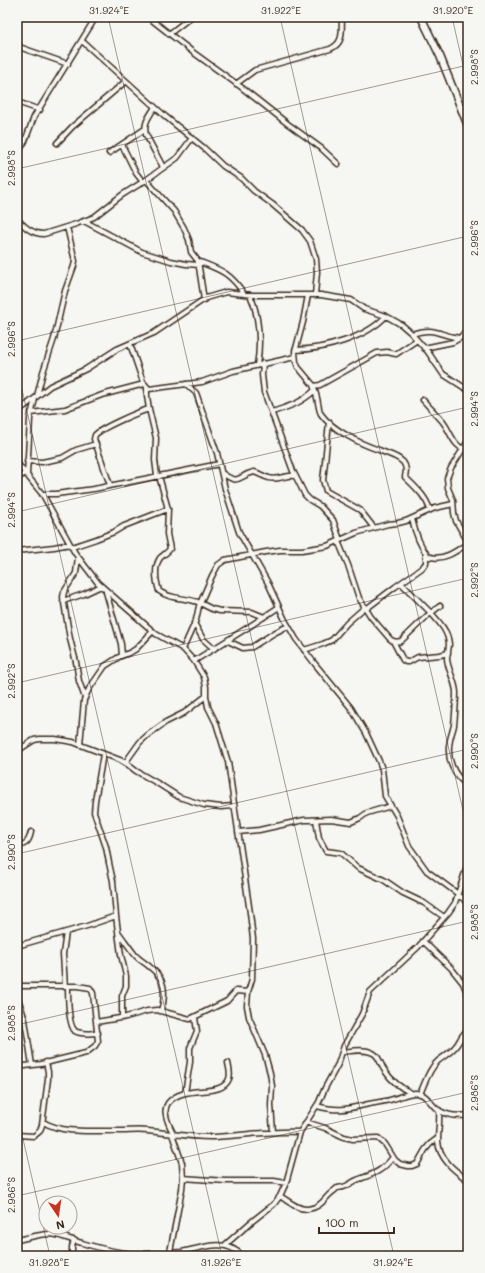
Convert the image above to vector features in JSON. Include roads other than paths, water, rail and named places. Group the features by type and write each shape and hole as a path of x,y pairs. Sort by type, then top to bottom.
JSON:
{"street":[{"path":"17,154 25,141 34,117 40,110 96,17"},
{"path":"148,17 321,148 338,164"},
{"path":"169,34 191,17"},
{"path":"236,84 255,70 330,49 338,45 341,35 342,17"},
{"path":"421,17 440,56 467,121"},
{"path":"82,40 155,107 223,166 241,178 254,191 272,204 302,230 312,245 316,259 317,272 315,295"},
{"path":"17,46 68,64"},
{"path":"58,143 72,128 126,81"},
{"path":"17,102 40,110"},
{"path":"155,107 145,124 145,129 146,135 158,155 163,167"},
{"path":"109,153 145,129"},
{"path":"17,219 28,230 39,234 44,234 67,228 94,217 122,195 177,158 192,138"},
{"path":"122,145 136,173 179,217 189,240 191,252 198,263 204,300"},
{"path":"84,221 142,252 171,261 186,264 198,263 223,271 232,278 244,294"},
{"path":"26,474 31,413 54,339 65,290 75,261 67,228"},
{"path":"17,411 50,386 86,369 117,349 164,327 204,300 216,294 226,292 250,295 315,295 347,298 367,311 386,316 402,325 424,348 443,374 468,390"},
{"path":"250,295 254,303 260,345 257,365"},
{"path":"308,295 303,322 295,350 295,357 298,367 313,385 321,414 329,422 353,439 369,447 395,456 404,463 406,478 424,497 430,510"},
{"path":"295,350 339,343 376,325 386,316"},
{"path":"424,348 453,342 460,338 468,328"},
{"path":"412,334 434,331 460,338"},
{"path":"313,385 320,385 377,353 399,353 417,340"},
{"path":"130,344 145,386 156,438 154,460 168,509 166,534 170,549 157,565 156,571 159,591 177,598 192,600 220,611 252,612 264,617"},
{"path":"31,413 65,409 102,395 145,386 149,389 154,389 202,382 233,371 295,357"},
{"path":"263,363 262,375 264,392 295,476 305,495 320,506 333,520 356,593 365,608 393,641 403,660 406,662 421,656 448,653"},
{"path":"186,384 196,393 220,464 236,523 268,583 288,626 304,650 351,708 366,733 382,769 385,796 390,806 398,816 409,846 427,871 468,902"},
{"path":"272,412 290,407 306,398 315,390"},
{"path":"423,400 444,423 454,442 466,450"},
{"path":"110,485 94,439 96,433 132,415 149,409"},
{"path":"329,422 324,472 326,491 360,510 374,528"},
{"path":"426,554 432,558 437,558 451,554 468,543 456,521 452,496 448,488 447,478 451,468 466,450 468,441"},
{"path":"27,461 42,462 62,458 76,450 96,444"},
{"path":"17,462 42,494 78,558 101,586 153,631 165,640 183,649 194,661 204,677 208,707 216,724 228,762 233,806 253,939 252,979 248,992 247,1006 249,1017 270,1073 272,1086 271,1105 273,1132"},
{"path":"42,494 73,492 220,464"},
{"path":"222,473 232,480 237,480 254,472 269,478 280,478 288,475 295,476"},
{"path":"17,479 26,474"},
{"path":"183,649 194,623 200,603 212,576 221,563 230,559 252,554 280,550 317,549 356,533 412,519 430,510 453,504"},
{"path":"17,551 71,545 96,539 114,532 124,526 168,509"},
{"path":"304,650 332,640 347,623 365,608 422,568 426,563 426,554 412,519"},
{"path":"78,558 76,573 64,592 63,601 76,662 78,681 85,698"},
{"path":"402,583 440,623 448,636 448,663 456,692 454,726 449,741 450,761 454,773 468,785"},
{"path":"63,601 101,586"},
{"path":"106,591 121,644 122,655"},
{"path":"393,641 401,641 440,606"},
{"path":"194,661 279,607"},
{"path":"194,623 203,639 214,649"},
{"path":"228,640 243,648 252,648 274,633 288,626"},
{"path":"80,745 83,709 85,698 89,689 106,666 113,660 136,649 153,631"},
{"path":"125,762 140,742 149,734 166,722 184,713 206,696"},
{"path":"17,752 34,740 40,739 55,739 80,745 125,762 136,771 179,797 204,805 221,807 233,806"},
{"path":"103,754 94,812 106,847 114,887 121,955 126,976 126,986 122,996 122,1018"},
{"path":"238,832 259,830 304,820 331,819 352,822 367,813 390,806"},
{"path":"316,820 320,838 326,851 341,853 358,868 384,880 403,893 424,903 444,917"},
{"path":"17,848 28,843 31,832"},
{"path":"225,1245 274,1204 280,1196 286,1183 300,1132 317,1106 338,1064 352,1029 362,1014 370,992 397,968 423,941 455,903 468,863"},
{"path":"17,946 116,916"},
{"path":"118,931 137,957 153,968 159,976 164,989 161,1011"},
{"path":"66,932 63,954 71,1022 73,1028 79,1032 98,1033"},
{"path":"423,941 451,968 463,983 468,995"},
{"path":"17,986 83,986 92,989 98,1033 98,1041 95,1046 86,1053 17,1067"},
{"path":"96,1022 122,1018 147,1011 161,1011 190,1019 195,1018 227,1001 236,991 248,992"},
{"path":"17,995 24,1017 32,1065"},
{"path":"17,1019 24,1017"},
{"path":"185,1093 190,1062 190,1048 197,1031 195,1018"},
{"path":"420,1094 433,1066 438,1060 451,1052 468,1030"},
{"path":"342,1052 368,1051 375,1053 384,1070 402,1088 411,1093 420,1094 439,1110 453,1116 468,1115"},
{"path":"17,1135 34,1136 40,1131 43,1122 48,1079 46,1062"},
{"path":"170,1252 183,1178 182,1163 166,1115 167,1106 175,1096 185,1093 215,1090 220,1088 229,1079 230,1073 228,1063"},
{"path":"317,1106 330,1110 343,1110 383,1102 411,1093"},
{"path":"439,1110 438,1138 440,1151 449,1164 468,1180"},
{"path":"43,1122 48,1125 78,1131 147,1131 173,1135 216,1137 273,1132 300,1132"},
{"path":"306,1122 353,1140 378,1138 386,1144 394,1160 400,1164 408,1166 417,1164 425,1150 438,1138"},
{"path":"280,1196 300,1208 312,1208 324,1201 335,1189 343,1188 356,1180 374,1174 393,1157"},
{"path":"183,1178 226,1181 274,1181 286,1183"},
{"path":"17,1240 37,1235 58,1235 98,1247 133,1254 147,1255 181,1252 208,1246 225,1245 235,1249 242,1256"},
{"path":"72,1256 74,1240"}]}
